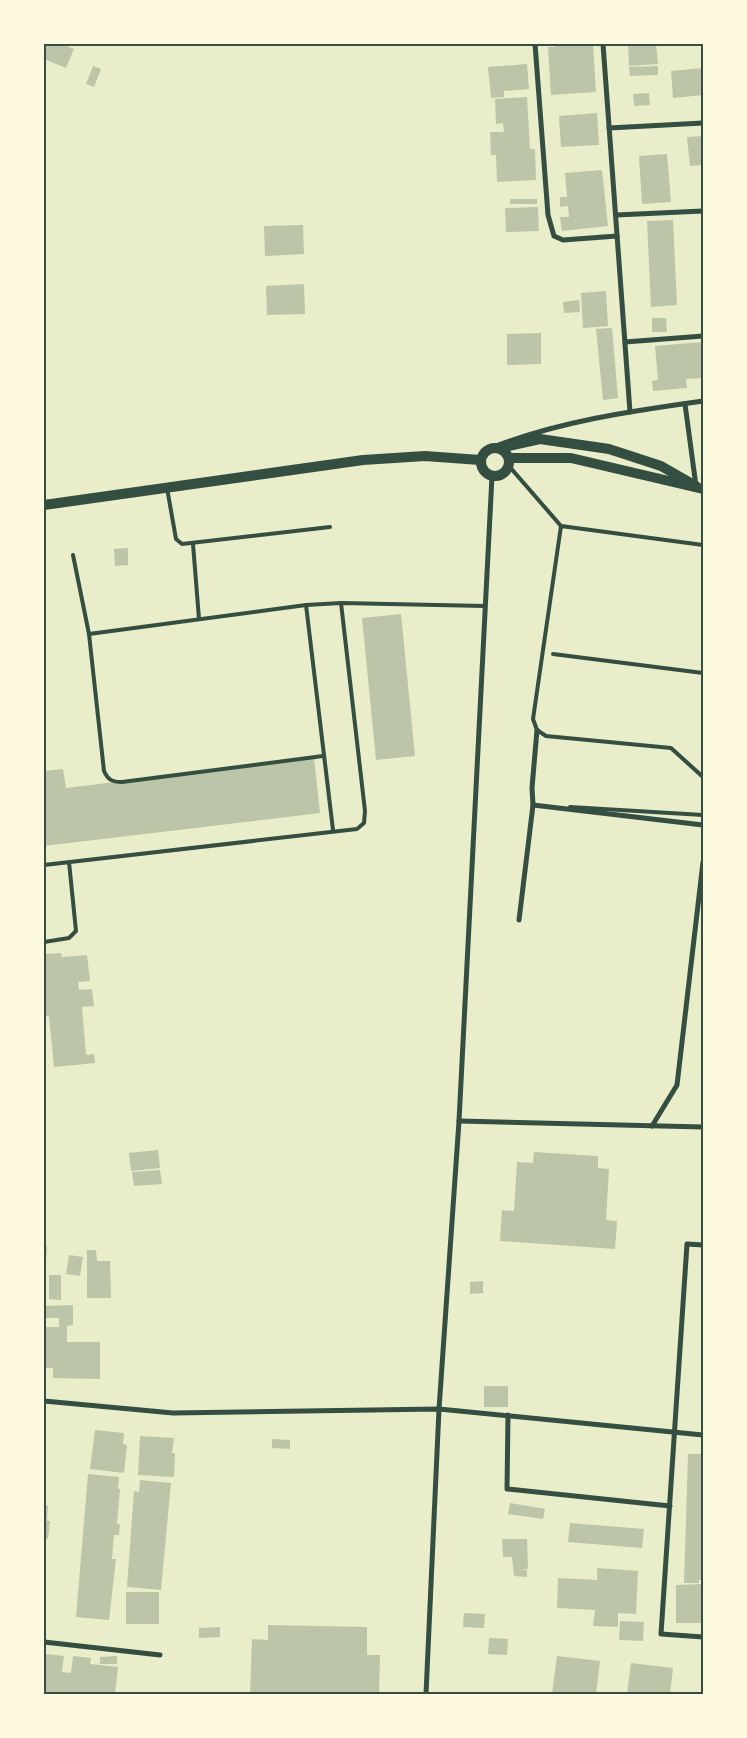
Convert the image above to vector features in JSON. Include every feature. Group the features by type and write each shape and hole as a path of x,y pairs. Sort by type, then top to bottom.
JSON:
{"main road":[{"path":"509,462 500,475 492,476 484,472 480,460 484,452 540,439 609,448 661,466 700,488"},
{"path":"496,448 509,462"},
{"path":"44,505 363,460 425,456 480,460"},
{"path":"509,462 571,458 700,488"}],"street":[{"path":"535,44 548,215 554,236 563,240 617,236"},
{"path":"603,44 630,412"},
{"path":"609,128 703,124"},
{"path":"616,215 703,210"},
{"path":"625,342 703,336"},
{"path":"496,448 528,433 630,412 703,401"},
{"path":"685,404 700,488"},
{"path":"426,1694 439,1409 459,1121 492,476"},
{"path":"520,920 533,805 537,730"},
{"path":"533,805 703,825"},
{"path":"652,1126 678,1085 703,862"},
{"path":"459,1121 703,1127"},
{"path":"703,1245 687,1244 661,1634 703,1637"},
{"path":"44,1401 173,1413 439,1409 703,1435"},
{"path":"508,1415 507,1489 670,1506"},
{"path":"44,1642 160,1655"}],"lane":[{"path":"509,462 561,526 703,545"},
{"path":"167,488 176,539 182,544 330,527"},
{"path":"561,526 533,719 537,730 546,736 671,748 703,777"},
{"path":"193,544 199,619"},
{"path":"73,555 89,634 104,770 108,779 114,782 122,782 323,756"},
{"path":"89,634 306,605 341,603 486,606"},
{"path":"44,865 333,830 357,829 364,822 366,810 341,603"},
{"path":"306,605 333,830"},
{"path":"553,654 703,674"},
{"path":"533,805 703,815"},
{"path":"44,942 70,938 76,931 69,862"}],"building":[{"path":"44,44 62,44 74,49 66,68 44,59"},
{"path":"555,44 593,44 596,92 551,95 548,47 555,47"},
{"path":"628,44 656,44 658,64 629,66"},
{"path":"527,64 529,89 504,91 504,97 491,98 488,67"},
{"path":"93,66 101,69 94,87 86,84"},
{"path":"658,66 658,75 630,76 629,67"},
{"path":"703,68 703,95 673,98 671,71"},
{"path":"649,93 650,105 634,106 633,94"},
{"path":"527,97 530,149 535,149 536,180 497,182 496,155 491,155 490,132 504,132 503,123 496,124 495,99"},
{"path":"597,113 599,145 561,147 559,116"},
{"path":"703,136 703,165 690,166 687,137"},
{"path":"667,154 671,202 642,204 639,156"},
{"path":"602,170 608,226 562,231 560,217 569,217 568,206 560,207 560,197 567,197 565,173"},
{"path":"510,199 537,199 537,204 510,204"},
{"path":"538,207 539,231 506,232 505,208"},
{"path":"673,220 677,305 651,307 647,221"},
{"path":"303,225 304,254 265,256 264,226"},
{"path":"304,284 305,314 267,315 266,286"},
{"path":"606,291 608,326 583,328 581,293"},
{"path":"579,300 580,312 564,313 563,302"},
{"path":"652,318 666,318 667,332 652,332"},
{"path":"612,328 618,398 603,400 596,329"},
{"path":"541,333 541,364 507,365 507,334"},
{"path":"703,342 703,378 686,379 687,388 653,391 652,381 658,380 655,346"},
{"path":"128,548 128,565 115,566 114,549"},
{"path":"401,614 415,756 376,760 362,618"},
{"path":"314,758 320,813 44,846 44,771 63,769 66,788"},
{"path":"61,953 62,957 87,955 90,981 78,982 79,990 92,989 94,1006 82,1007 86,1055 94,1054 95,1063 54,1067 49,1016 44,1017 44,954"},
{"path":"158,1150 160,1168 131,1171 129,1153"},
{"path":"534,1152 598,1156 598,1168 609,1169 606,1220 617,1221 615,1249 500,1241 502,1210 514,1211 517,1162 533,1163"},
{"path":"160,1170 162,1184 134,1186 132,1172"},
{"path":"44,1246 47,1246 45,1273 44,1273"},
{"path":"87,1250 96,1250 97,1261 110,1261 111,1298 87,1298"},
{"path":"69,1255 83,1257 80,1276 66,1274"},
{"path":"49,1275 61,1275 61,1300 49,1299"},
{"path":"483,1281 483,1293 470,1294 470,1282"},
{"path":"73,1305 73,1325 67,1326 67,1342 100,1342 100,1379 53,1378 53,1368 44,1368 44,1327 59,1327 59,1318 44,1318 44,1306"},
{"path":"484,1386 508,1386 508,1407 484,1407"},
{"path":"95,1430 124,1433 123,1444 127,1445 124,1473 90,1469"},
{"path":"140,1436 174,1438 172,1453 175,1453 174,1477 138,1475"},
{"path":"272,1439 290,1440 290,1449 272,1448"},
{"path":"688,1454 703,1454 703,1580 699,1580 699,1583 684,1583"},
{"path":"88,1474 119,1477 118,1489 120,1489 117,1524 120,1524 119,1535 114,1535 112,1559 116,1559 109,1620 76,1617"},
{"path":"140,1480 171,1483 161,1590 127,1587 134,1491 139,1492"},
{"path":"510,1503 545,1509 543,1519 508,1514"},
{"path":"44,1505 48,1506 47,1521 50,1521 48,1539 44,1539"},
{"path":"570,1523 644,1529 642,1548 568,1542"},
{"path":"502,1539 527,1539 528,1569 519,1569 527,1570 527,1577 514,1576 512,1557 503,1557"},
{"path":"597,1568 638,1571 636,1614 618,1613 618,1627 593,1626 595,1610 557,1608 558,1578 597,1580"},
{"path":"703,1584 703,1623 676,1623 676,1585"},
{"path":"126,1592 159,1592 159,1624 126,1624"},
{"path":"464,1613 485,1614 484,1628 463,1627"},
{"path":"620,1621 644,1622 643,1641 619,1640"},
{"path":"268,1625 367,1627 367,1655 380,1655 379,1694 250,1694 252,1639 268,1640"},
{"path":"220,1627 220,1637 199,1638 199,1628"},
{"path":"489,1638 508,1639 507,1655 488,1654"},
{"path":"46,1654 64,1656 62,1672 71,1673 73,1656 91,1658 90,1664 118,1667 115,1694 44,1694 44,1662 46,1662"},
{"path":"117,1656 117,1664 100,1664 100,1657"},
{"path":"557,1656 600,1661 596,1694 552,1694"},
{"path":"631,1663 673,1668 670,1694 627,1694"}]}
